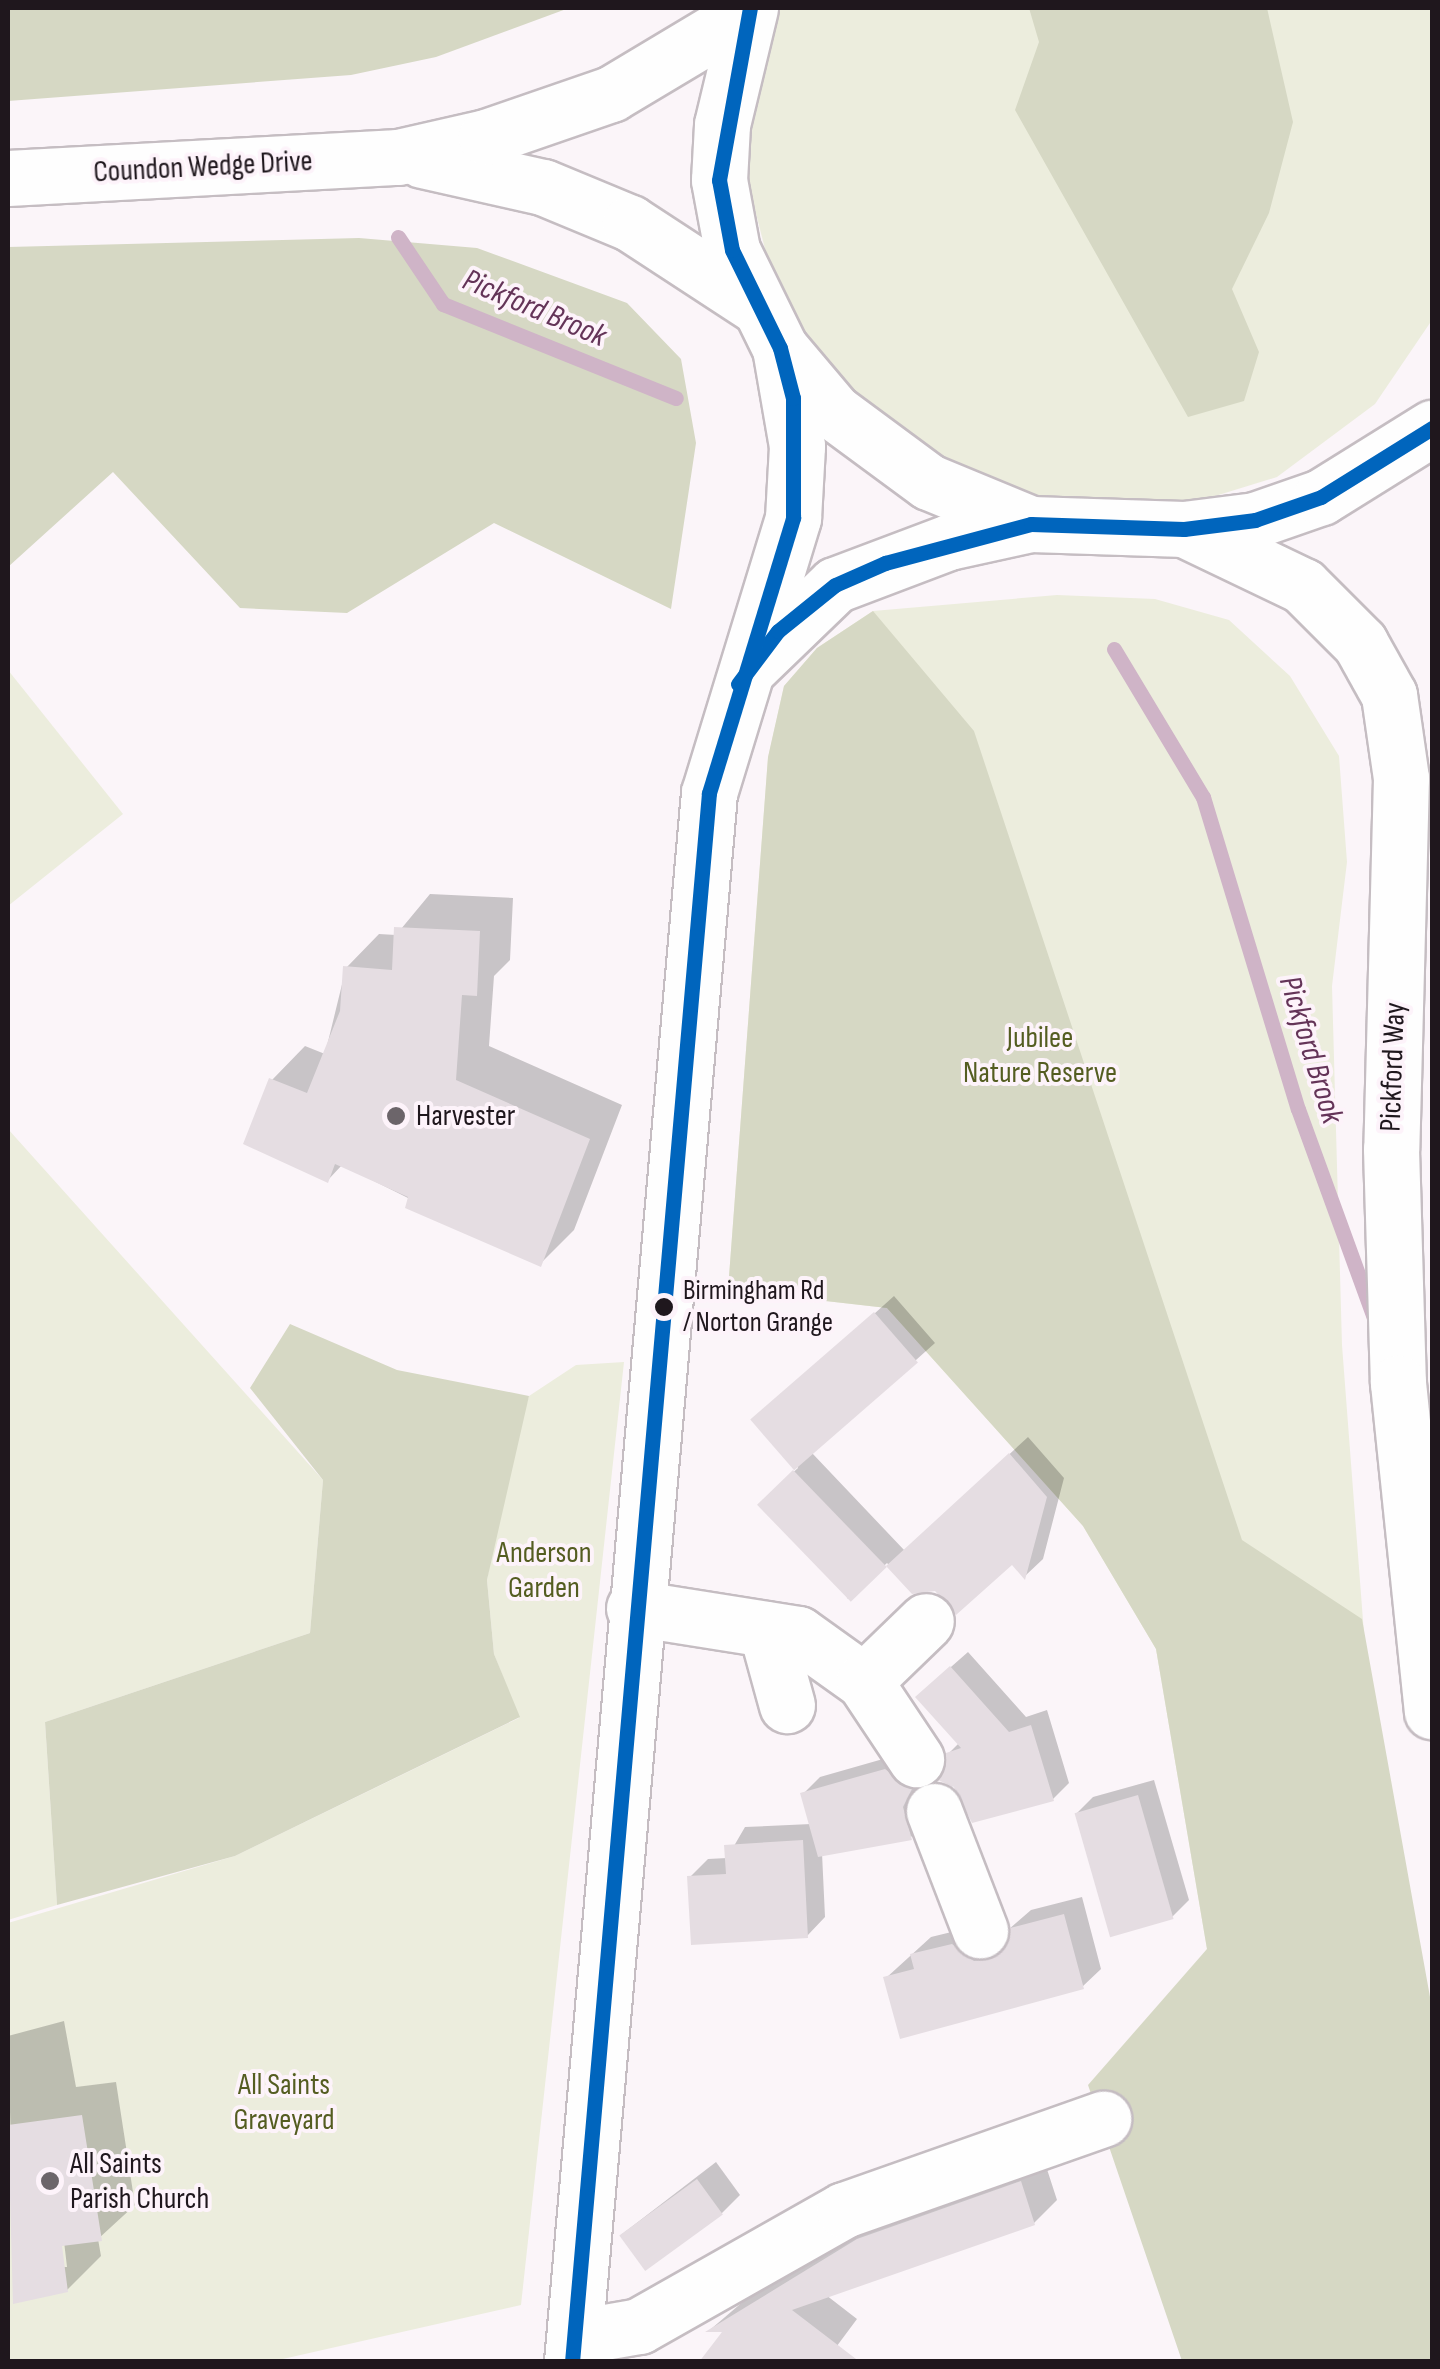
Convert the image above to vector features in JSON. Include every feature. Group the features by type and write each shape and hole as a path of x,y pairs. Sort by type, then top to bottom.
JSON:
{"main road":[{"name":"Coundon Wedge Drive","path":"8,178 398,156 612,94 749,10"},
{"path":"749,10 719,180 767,326 797,446 794,518 734,688 710,793 634,1608 574,2349 639,2326 844,2210 1103,2119"},
{"name":"Coundon Wedge Drive","path":"398,156 542,187 630,222 767,326 874,445 929,482 1031,524"},
{"path":"734,688 778,631 834,585 949,542 1031,524 1184,529 1255,520 1321,498 1432,428"},
{"name":"Pickford Way","path":"1184,529 1303,586 1360,643 1389,696 1402,778 1391,1150 1398,1365 1432,1711"},
{"path":"634,1608 798,1634 864,1680 916,1759"},
{"path":"864,1680 926,1621"},
{"path":"766,1629 787,1704"},
{"path":"934,1810 980,1930"}],"green space":[{"path":"8,8 569,8 436,57 351,75 8,101"},
{"path":"780,8 1432,8 1432,320 1375,404 1277,477 1160,513 1042,509 932,468 841,395 777,296 748,182 756,65"},
{"path":"1029,8 1267,8 1293,122 1269,213 1232,289 1259,352 1244,401 1188,417 1015,110 1039,42"},
{"path":"359,238 477,248 627,303 681,359 696,443 671,609 494,523 347,613 240,608 113,472 8,567 8,247"},
{"name":"Jubilee Nature Reserve","path":"1057,595 1155,599 1229,620 1290,676 1339,756 1347,862 1332,986 1342,1345 1367,1673 1406,1878 1109,2091 1207,1949 1156,1649 1083,1526 887,1308 728,1290 768,758 784,686 817,648 873,611"},
{"path":"873,611 974,731 1242,1540 1362,1619 1432,2008 1432,2361 1182,2361 1088,2085 1207,1949 1156,1649 1083,1526 887,1308 728,1290 768,757 784,686 817,648"},
{"path":"8,670 123,814 8,906"},
{"path":"8,1129 323,1480 310,1633 45,1722 57,1905 8,1920"},
{"path":"290,1324 397,1370 529,1396 487,1580 494,1654 520,1717 235,1856 57,1905 45,1722 310,1633 323,1480 250,1388"},
{"name":"All Saints Graveyard","path":"624,1362 521,2305 274,2361 8,2362 8,1923 235,1856 519,1718 494,1654 487,1580 504,1479 529,1396 576,1365"}],"building":[{"name":"Harvester","path":"394,927 480,931 477,996 462,995 456,1080 590,1139 541,1267 405,1208 408,1197 335,1164 328,1183 243,1144 269,1078 307,1093 340,1011 343,966 392,970"},
{"path":"874,1312 918,1363 794,1470 750,1420"},
{"path":"1009,1453 1047,1497 1025,1580 1012,1565 956,1615 935,1591 912,1594 886,1566"},
{"path":"793,1470 887,1567 851,1602 757,1505"},
{"path":"950,1666 1009,1732 1031,1725 1054,1801 972,1823 954,1787 938,1780 946,1753 961,1748 915,1697"},
{"path":"885,1769 912,1789 903,1807 912,1840 818,1857 800,1793"},
{"path":"1138,1795 1174,1919 1110,1937 1075,1813"},
{"path":"803,1840 808,1938 691,1945 687,1876 726,1874 724,1845"},
{"path":"1064,1914 1084,1989 900,2039 883,1977 914,1969 910,1954 952,1944 974,1961 990,1959 1010,1928"},
{"name":"All Saints Parish Church","path":"82,2115 102,2241 62,2246 68,2292 13,2304 8,2125"},
{"path":"697,2179 723,2215 645,2271 619,2235"},
{"path":"1021,2181 1035,2225 792,2310 860,2362 699,2362 722,2332 705,2332 857,2239"}],"waterway":[{"name":"Pickford Brook","path":"398,237 443,304 676,398"},
{"name":"Pickford Brook","path":"1114,649 1203,797 1298,1109 1375,1320"}],"transit line":[{"path":"572,2362 709,793 793,518 793,398 780,348 732,250 719,180 750,8"},
{"path":"738,684 778,631 835,585 885,563 1031,524 1184,529 1255,520 1321,497 1432,428"}],"place":[{"name":"Harvester","path":"396,1116"},
{"name":"Birmingham Rd / Norton Grange","path":"664,1307"},
{"name":"All Saints Parish Church","path":"50,2181"}],"park label":[{"name":"Anderson Garden","path":"544,1570"}]}
